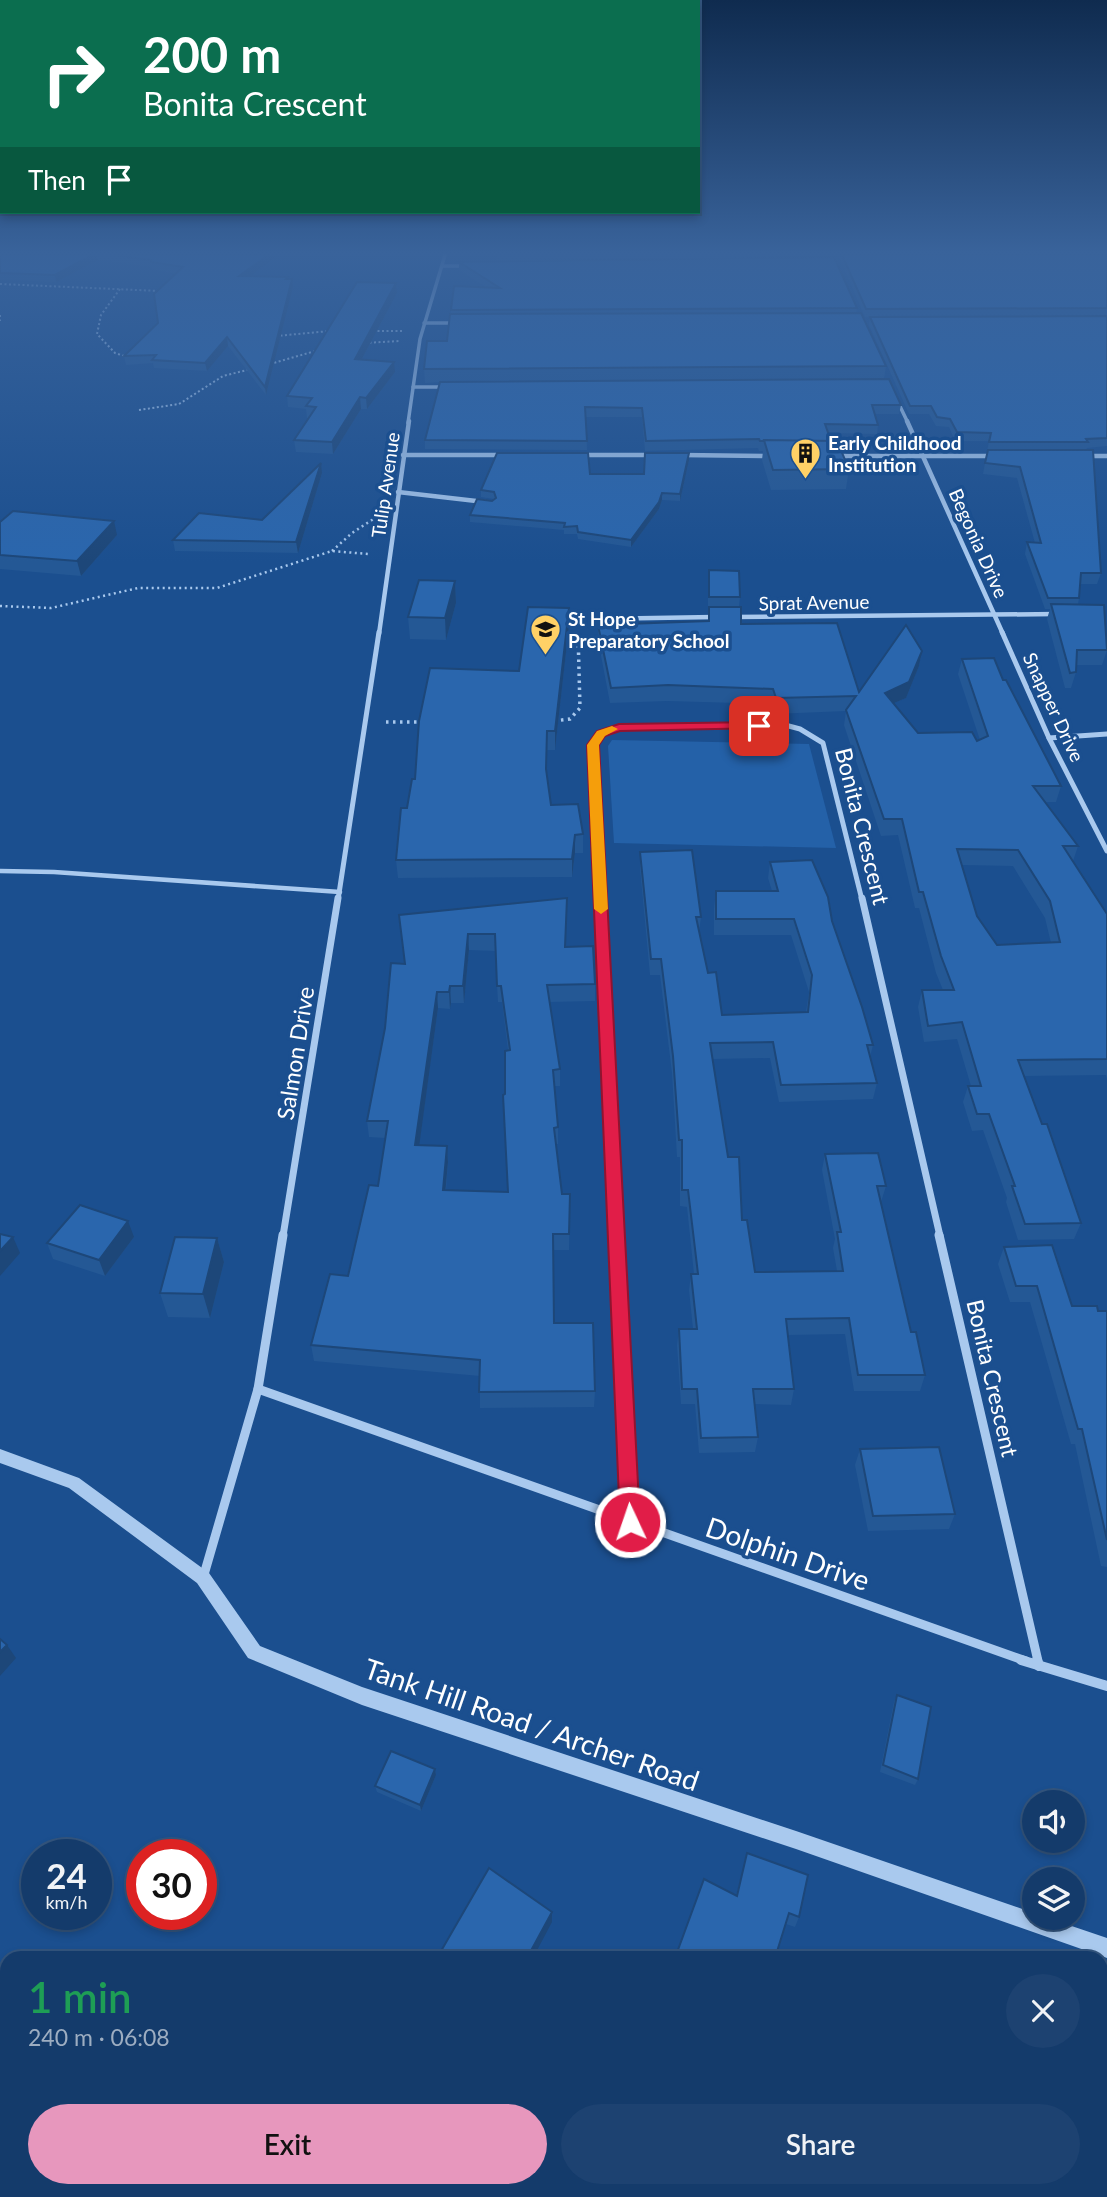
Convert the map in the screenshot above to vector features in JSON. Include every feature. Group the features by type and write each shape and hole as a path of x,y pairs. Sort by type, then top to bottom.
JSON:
{"street":[{"name":"Tulip Avenue","path":"368,722 418,358"},
{"path":"413,387 454,387"},
{"name":"Begonia Drive","path":"896,396 994,613"},
{"path":"403,455 513,455"},
{"path":"568,455 664,456"},
{"path":"678,456 774,456"},
{"path":"829,456 1003,456"},
{"path":"1081,456 1107,456"},
{"path":"398,492 492,503"},
{"name":"Sprat Avenue","path":"731,617 994,613 1069,615"},
{"name":"Snapper Drive","path":"994,613 1049,738 1107,851"},
{"path":"593,619 717,617"},
{"name":"Salmon Drive","path":"203,1578 258,1389 368,722"},
{"name":"Bonita Crescent","path":"630,1522 593,745 601,734 619,727 785,725 800,729 823,743 850,848 1039,1666"},
{"path":"1049,738 1107,734"},
{"name":"Dolphin Drive","path":"258,1389 1039,1666 1107,1686"},
{"name":"Tank Hill Road / Archer Road","path":"0,1456 75,1483 203,1578 254,1652 362,1696 796,1840 1107,1948"}],"lane":[{"path":"0,871 54,872 340,892"}],"path":[{"path":"265,366 294,358"},
{"path":"139,410 179,404 223,376 252,368"},
{"path":"332,551 352,533 397,506"},
{"path":"0,606 51,608 138,588 218,587 332,551 390,556"},
{"path":"547,721 570,719 580,708 578,624 593,619"},
{"path":"368,722 423,722"}],"shaded area":[{"path":"612,740 809,744 836,848 614,843 608,746"}],"building":[{"path":"154,358 210,358 205,363 152,360"},
{"path":"243,358 272,358 265,387"},
{"path":"311,358 356,358 394,362 366,398 360,397 332,442 294,440 316,407 306,406 312,398 287,396"},
{"path":"425,358 882,358 886,366 424,369"},
{"path":"888,358 1107,358 1107,438 1086,439 1088,442 989,442 991,433 957,432 950,419 937,417 931,406 910,406"},
{"path":"889,379 901,405 872,405 878,425 825,424 831,441 646,441 642,408 585,407 587,441 425,440 440,382"},
{"path":"764,440 837,441 849,469 773,470"},
{"path":"988,450 1093,450 1101,573 1081,573 1079,598 1048,598 1027,542 1041,543 1020,467 985,463"},
{"path":"497,453 588,453 590,474 644,474 645,453 689,453 680,494 662,493 659,502 631,540 578,532 577,526 564,527 565,523 470,515 477,499 492,501 496,498 494,492 481,490"},
{"path":"321,463 296,542 173,540 199,513 262,520"},
{"path":"13,511 114,521 77,561 0,555 0,522"},
{"path":"709,570 739,571 740,597 709,597"},
{"path":"419,580 455,581 445,618 408,617"},
{"path":"1051,604 1104,605 1107,650 1077,650 1076,672 1070,673"},
{"path":"528,607 569,608 555,731 547,731 546,769 551,805 578,804 583,834 575,835 572,859 396,860 401,808 407,808 412,779 415,779 419,721 430,668 519,671"},
{"path":"709,607 741,607 741,624 837,623 859,692 906,625 922,651 909,682 885,693 918,733 972,732 977,741 988,736 962,659 994,658 1003,680 1006,680 1061,786 1033,786 1078,846 1063,846 1107,914 1107,1059 1018,1060 1042,1124 1047,1124 1081,1223 1025,1224 1012,1186 1015,1186 989,1114 977,1114 968,1086 981,1086 962,1022 928,1026 922,990 954,990 941,956 923,892 919,892 902,819 884,819 846,710 856,696 776,698 773,689 668,685 611,688 598,625 709,621","holes":["957,849 1018,850 1050,901 1060,942 997,945 977,916"]},
{"path":"692,850 701,917 696,917 708,973 716,972 722,1015 808,1012 812,975 794,919 716,919 716,891 778,891 770,862 812,860 828,897 832,921 873,1045 867,1045 877,1083 781,1085 773,1042 710,1043 728,1157 739,1157 742,1220 747,1220 755,1272 843,1271 837,1232 841,1232 825,1154 878,1153 886,1186 877,1186 911,1332 916,1332 925,1375 858,1375 849,1318 786,1319 794,1389 753,1389 758,1437 701,1438 697,1389 682,1389 679,1329 697,1329 691,1274 698,1274 688,1190 682,1190 682,1140 679,1140 673,1056 661,959 651,959 640,852"},
{"path":"567,898 565,947 593,946 595,984 547,985 560,1069 553,1070 558,1127 554,1128 562,1194 570,1194 569,1234 553,1234 554,1323 593,1323 595,1391 479,1392 480,1360 311,1345 330,1274 348,1276 369,1185 378,1186 388,1121 367,1121 385,1028 391,963 405,964 399,915","holes":["468,934 495,934 497,986 501,986 510,1050 505,1051 503,1095 508,1192 443,1190 447,1146 415,1145 437,992 449,992 450,986 463,986"]},
{"path":"80,1205 128,1221 99,1260 47,1243"},
{"path":"0,1234 13,1237 0,1251"},
{"path":"175,1237 217,1238 203,1294 160,1293"},
{"path":"1052,1245 1072,1306 1097,1306 1098,1311 1107,1311 1107,1540 1082,1429 1078,1429 1037,1286 1016,1286 1004,1247"},
{"path":"939,1447 955,1514 873,1516 860,1449"},
{"path":"0,1639 7,1645 0,1652"},
{"path":"897,1695 931,1707 918,1779 883,1765"},
{"path":"391,1751 435,1769 420,1805 375,1786"},
{"path":"747,1853 808,1875 799,1917 789,1913 777,1951 678,1951 704,1879 737,1896"},
{"path":"489,1868 552,1912 531,1951 441,1951"}],"slow traffic":[{"path":"601,909 593,745 601,734 612,729"}],"place":[{"name":"Early Childhood Institution","path":"805,480"},
{"name":"St Hope Preparatory School","path":"545,656"}],"route":[{"path":"630,1522 593,745 601,734 619,727 759,726"}]}
